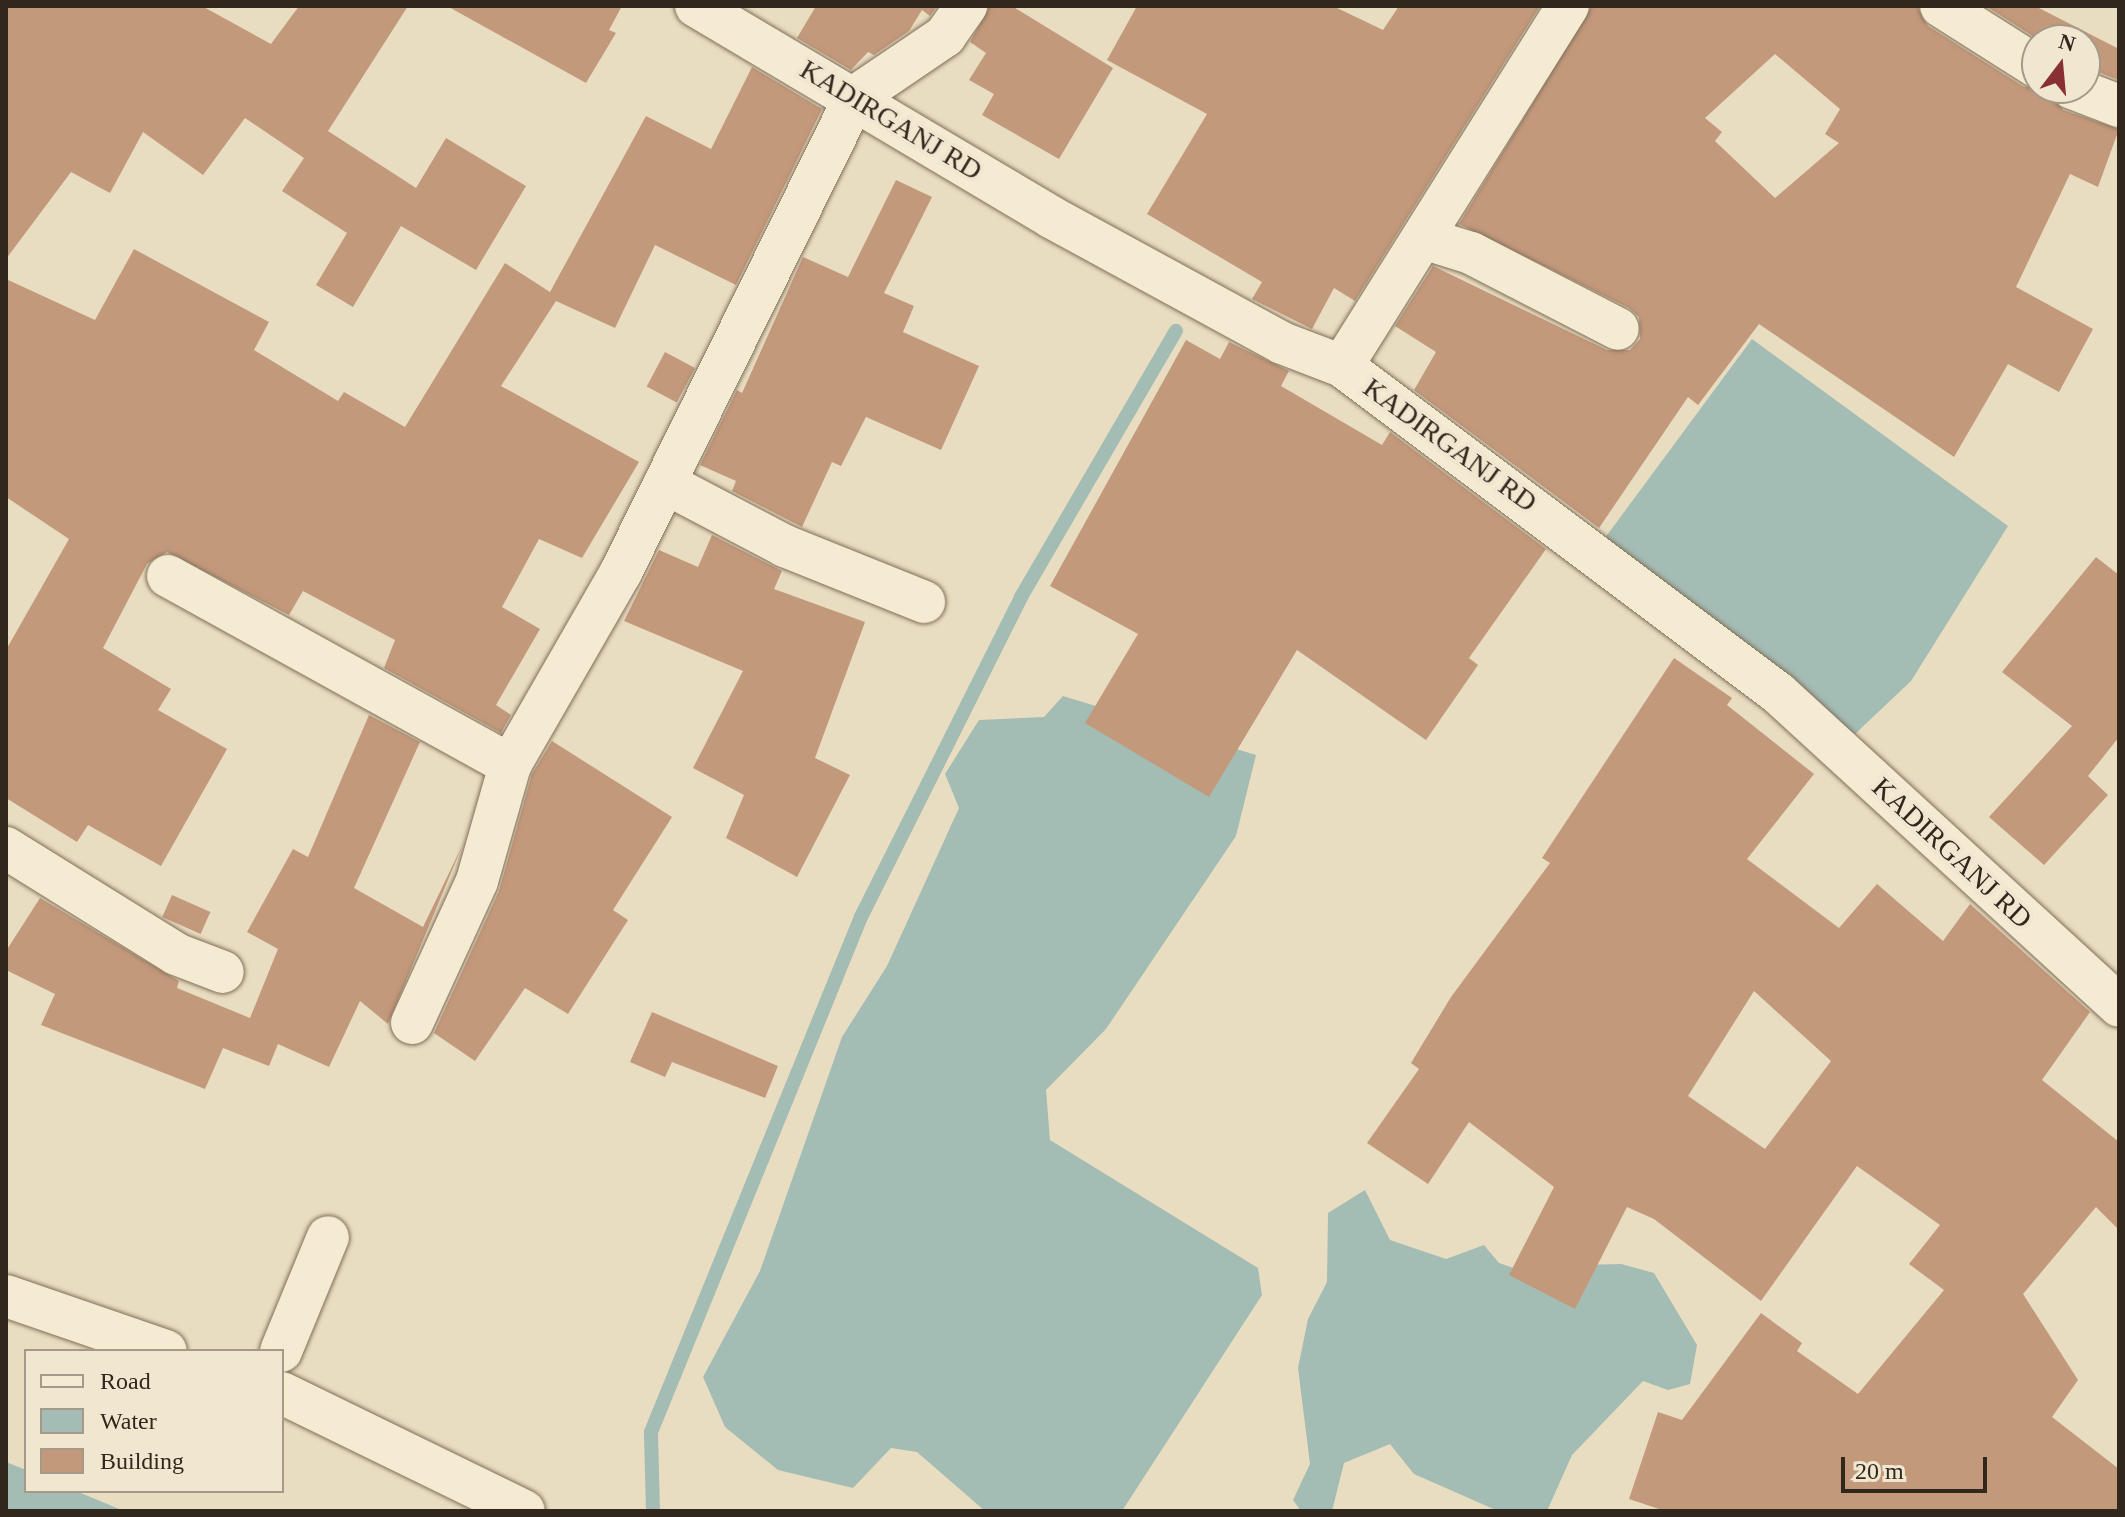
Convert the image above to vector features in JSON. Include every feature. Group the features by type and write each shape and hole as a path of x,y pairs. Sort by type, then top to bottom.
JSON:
{"street":[{"name":"KADIRGANJ RD","path":"696,6 855,97 1051,217 1282,343 1342,366 1778,693 2119,1006"},
{"path":"412,1023 477,881 510,765 665,483 855,97 945,36 966,6"},
{"path":"1342,366 1426,239 1568,6"},
{"path":"1941,6 2021,57"},
{"path":"1426,239 1471,253 1618,329"},
{"path":"665,483 785,546 924,602"},
{"path":"168,576 510,765"},
{"path":"6,848 176,954 223,972"},
{"path":"282,1349 328,1237"},
{"path":"6,1296 160,1349"},
{"path":"284,1394 474,1501 524,1511"}],"water":[{"path":"1752,339 2008,526 1911,681 1855,734 1599,546"},
{"path":"1063,696 1256,755 1236,836 1106,1029 1046,1090 1050,1140 1258,1268 1262,1295 1122,1511 985,1511 917,1452 891,1448 853,1488 778,1470 725,1427 703,1377 760,1271 842,1037 887,966 959,808 945,774 979,720 1044,717"},
{"path":"1365,1190 1390,1240 1446,1259 1484,1245 1499,1263 1545,1279 1576,1265 1621,1264 1654,1273 1697,1345 1690,1384 1668,1390 1643,1381 1572,1455 1547,1511 1498,1511 1414,1474 1390,1444 1344,1463 1332,1511 1301,1511 1293,1500 1310,1464 1298,1368 1308,1319 1327,1282 1328,1213"},
{"path":"6,1462 24,1469 24,1493 81,1493 124,1511 6,1511"}],"building":[{"path":"6,6 202,6 271,44 299,6 408,6 328,131 416,188 446,138 526,186 476,270 401,226 353,307 316,285 347,233 282,191 304,158 245,118 203,175 143,132 110,193 71,172 6,259"},
{"path":"447,6 622,6 609,30 616,33 586,83"},
{"path":"816,6 937,6 930,16 922,10 909,31 874,55 868,52 851,70 797,38"},
{"path":"990,6 1012,6 1113,68 1059,159 982,115 994,94 969,80 986,53 970,42"},
{"path":"1137,6 1333,6 1383,30 1399,6 1540,6 1355,301 1334,288 1312,329 1252,299 1262,282 1147,214 1207,114 1107,60"},
{"path":"1592,6 1917,6 1928,26 2021,85 2021,104 2059,104 2063,110 2119,129 2098,187 2070,174 2016,287 2093,329 2059,392 2008,364 1954,457 1759,324 1698,405 1688,397 1599,528 1414,390 1436,352 1395,326 1433,266 1607,350 1630,350 1640,339 1639,317 1629,308 1459,224","holes":["1775,54 1840,109 1825,134 1839,143 1775,198 1715,141 1722,132 1705,118"]},
{"path":"1986,6 2035,6 2070,24 2021,24 2021,28"},
{"path":"2101,40 2119,49 2119,80 2101,73"},
{"path":"752,67 822,109 736,285 655,245 615,328 556,301 501,386 639,462 582,558 539,539 502,607 540,629 496,705 511,715 501,733 384,668 395,640 303,591 289,615 167,552 147,564 103,648 171,689 158,710 227,749 161,866 88,825 77,842 6,798 6,650 69,539 6,497 6,279 95,320 134,249 269,322 254,350 338,401 344,392 405,427 505,263 550,292 646,116 711,149"},
{"path":"896,180 932,197 884,293 914,306 903,332 979,366 941,450 866,417 841,466 832,462 802,527 732,491 736,481 700,465 737,390 742,393 803,257 848,277"},
{"path":"1186,340 1220,359 1229,342 1289,371 1281,386 1382,445 1390,432 1546,549 1469,658 1478,665 1426,740 1297,650 1209,797 1085,723 1138,634 1050,586"},
{"path":"665,352 695,368 677,402 647,386"},
{"path":"712,535 782,571 774,589 865,622 815,758 850,775 797,877 726,838 744,795 693,768 743,671 624,621 659,550 698,567"},
{"path":"2096,557 2119,575 2119,737 2088,776 2108,795 2044,865 1989,817 2072,726 2002,672"},
{"path":"1674,658 1732,698 1727,705 1814,774 1747,859 1839,928 1877,884 1943,941 1970,904 2090,1012 2042,1080 2119,1142 2119,1230 2096,1207 2023,1294 2078,1380 2052,1417 2119,1469 2119,1511 1665,1511 1629,1499 1658,1412 1682,1420 1761,1313 1802,1343 1797,1351 1858,1394 1944,1290 1909,1264 1940,1225 1857,1166 1761,1301 1654,1219 1627,1207 1575,1309 1509,1275 1554,1187 1469,1122 1428,1184 1367,1143 1419,1069 1411,1063 1451,997 1550,863 1542,858","holes":["1754,991 1831,1061 1765,1149 1688,1096"]},
{"path":"369,715 420,742 354,888 423,927 463,844 388,1024 360,1001 329,1067 278,1044 269,1066 223,1048 205,1089 41,1025 55,994 6,970 6,951 40,898 179,981 177,988 250,1018 278,949 247,932 293,849 308,857"},
{"path":"552,741 672,817 613,910 628,920 568,1014 525,988 475,1061 434,1033 499,891 532,774"},
{"path":"172,895 210,912 201,934 162,917"},
{"path":"652,1012 778,1066 765,1098 672,1062 665,1077 630,1062"}],"waterway":[{"path":"653,1511 651,1432 861,917 1021,597 1176,331"}]}
